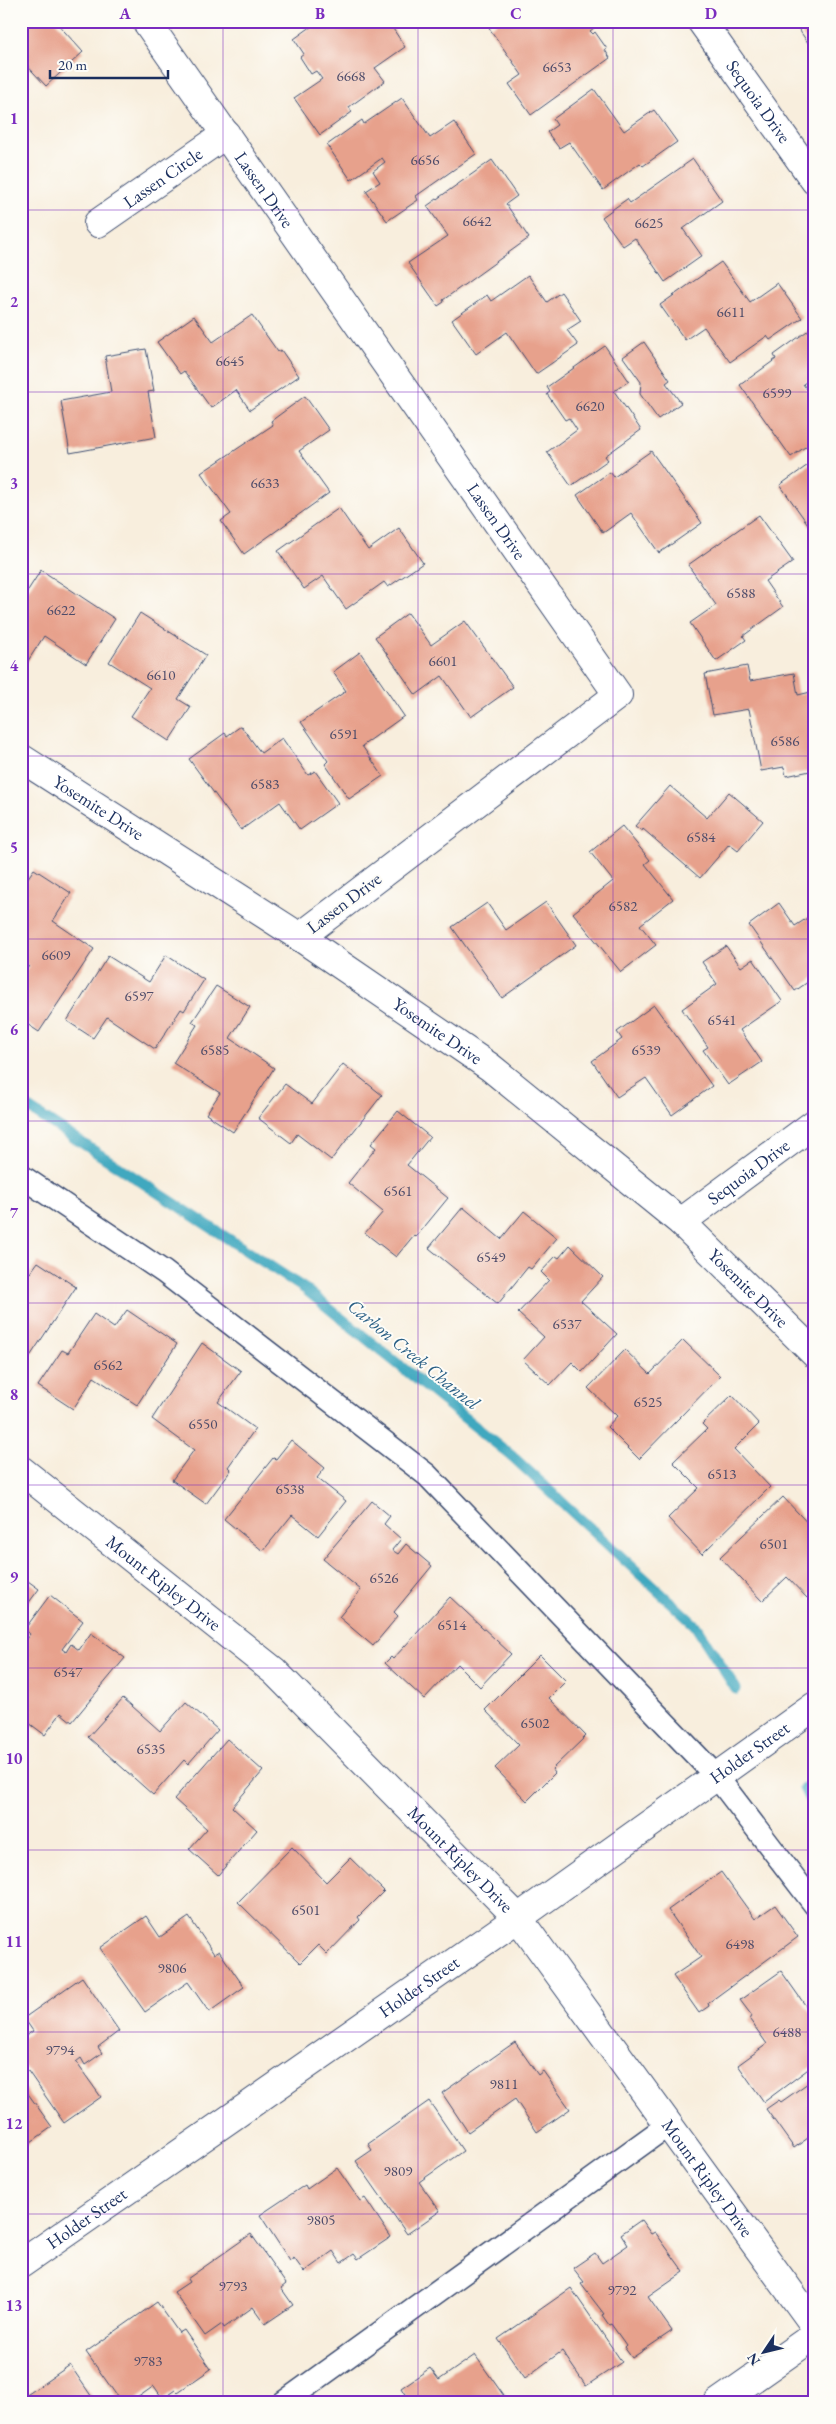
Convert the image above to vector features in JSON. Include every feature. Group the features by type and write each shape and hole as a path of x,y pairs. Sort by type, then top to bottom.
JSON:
{"street":[{"name":"Lassen Drive","path":"146,21 618,695 300,937"},
{"name":"Sequoia Drive","path":"701,21 815,181"},
{"name":"Lassen Circle","path":"98,223 226,134"},
{"name":"Yosemite Drive","path":"21,758 300,937 490,1067 681,1222 815,1354"},
{"name":"Sequoia Drive","path":"681,1222 815,1123"},
{"name":"Mount Ripley Drive","path":"21,1470 274,1671 518,1918 815,2326"},
{"name":"Holder Street","path":"21,2264 518,1918 815,1706"},
{"path":"718,2403 815,2334"}],"lane":[{"path":"21,1176 164,1272 427,1475 717,1776 815,1904"},
{"path":"283,2403 668,2125"}],"building":[{"path":"21,21 55,21 83,52 46,86 21,59"},
{"path":"319,21 388,21 405,47 375,68 385,81 349,107 352,112 320,135 294,98 322,79 316,71 311,74 300,57 304,54 294,39"},
{"path":"500,21 589,21 594,28 590,31 593,34 595,32 607,49 605,50 610,58 531,115 509,84 522,75 489,28"},
{"path":"793,21 815,21 815,49 813,50"},
{"path":"594,89 624,131 654,110 677,142 643,166 640,163 603,190 569,142 559,148 547,132 557,125 553,119"},
{"path":"402,98 430,138 454,122 476,154 416,196 418,200 387,221 366,191 380,182 373,171 385,162 382,158 351,180 327,145 362,120 364,124"},
{"path":"693,159 722,201 683,229 702,256 665,282 635,238 623,246 602,217 627,199 630,203"},
{"path":"492,160 517,196 506,204 529,238 443,300 444,302 438,306 408,263 448,236 427,206"},
{"path":"721,262 750,302 777,283 802,318 770,340 767,336 730,362 704,327 685,340 660,305"},
{"path":"528,275 547,302 561,292 581,321 567,330 578,345 536,374 507,332 476,354 452,320 487,295 491,301"},
{"path":"252,315 278,352 281,350 299,376 250,410 236,390 211,408 184,371 180,374 157,342 194,316 213,342"},
{"path":"810,329 815,336 815,376 803,384 815,401 815,440 791,457 740,385 776,359 774,355"},
{"path":"644,342 670,380 666,383 681,403 658,419 640,394 641,382 623,357"},
{"path":"605,346 629,381 614,391 641,430 605,456 608,460 571,486 547,452 577,430 569,418 565,420 547,394 550,392 547,387"},
{"path":"146,349 154,391 148,392 156,437 70,453 61,401 111,392 105,356"},
{"path":"305,396 329,430 299,451 329,493 244,554 221,521 231,514 201,473 273,425 271,421"},
{"path":"651,451 702,523 659,553 631,513 603,533 577,495 610,472 614,477"},
{"path":"815,460 815,534 780,485"},
{"path":"339,508 368,550 399,528 423,563 388,587 384,582 346,609 323,576 304,589 278,551"},
{"path":"759,515 793,562 765,581 783,607 743,636 746,640 716,661 690,623 716,605 688,565"},
{"path":"41,570 115,619 86,664 44,636 24,667 21,666 21,601"},
{"path":"140,613 206,655 178,699 191,707 169,741 131,716 150,688 109,662"},
{"path":"408,613 431,645 465,621 513,687 471,717 442,676 416,695 375,637"},
{"path":"360,652 404,716 362,746 383,776 349,799 325,764 328,761 301,722 346,691 333,672"},
{"path":"747,666 750,681 794,673 798,695 815,691 815,770 786,776 784,767 761,771 749,709 713,715 705,674"},
{"path":"241,726 261,753 282,738 308,775 315,771 338,803 300,830 280,802 241,830 189,759 225,733 227,736"},
{"path":"670,786 707,818 729,792 763,821 738,851 729,844 700,878 643,829 642,831 635,826"},
{"path":"622,826 650,860 645,864 673,899 640,925 656,945 621,972 573,913 613,881 590,852"},
{"path":"34,869 71,893 53,921 94,949 39,1032 21,1020 21,977 29,966 21,961 21,888"},
{"path":"546,902 576,945 502,998 452,927 487,903 506,930"},
{"path":"779,903 795,926 815,913 815,977 795,991 749,925"},
{"path":"726,946 741,967 753,959 782,1001 740,1030 762,1062 728,1085 703,1050 708,1047 682,1009 717,984 702,962"},
{"path":"166,955 204,980 184,1011 181,1009 155,1049 107,1017 93,1038 67,1021 108,956 149,982"},
{"path":"216,986 250,1007 230,1038 274,1068 233,1132 206,1114 220,1093 173,1063 197,1025 192,1022"},
{"path":"654,1005 712,1086 672,1115 646,1078 617,1097 592,1061 622,1039 617,1032"},
{"path":"343,1064 382,1095 331,1160 297,1134 291,1143 258,1118 285,1084 312,1104"},
{"path":"398,1111 430,1137 407,1165 448,1198 416,1237 414,1235 396,1257 365,1233 383,1212 348,1183 376,1148 371,1144"},
{"path":"463,1207 501,1239 524,1211 557,1238 531,1269 528,1267 498,1304 429,1248"},
{"path":"570,1245 603,1277 581,1301 617,1334 582,1372 572,1362 550,1385 523,1360 544,1337 518,1313 549,1280 541,1272 556,1256 559,1258"},
{"path":"38,1262 76,1287 21,1370 21,1267 30,1273"},
{"path":"127,1310 177,1344 137,1405 94,1377 73,1409 38,1386 62,1350 68,1353 94,1314 114,1328"},
{"path":"683,1340 720,1376 639,1459 607,1427 617,1416 588,1388 625,1350 650,1374"},
{"path":"202,1343 241,1371 218,1402 255,1429 228,1467 231,1470 206,1504 172,1480 194,1450 152,1419"},
{"path":"732,1395 759,1424 734,1449 770,1487 702,1554 668,1518 699,1488 673,1462 707,1429 702,1424"},
{"path":"291,1440 325,1468 317,1478 346,1501 318,1536 292,1515 263,1551 224,1519 273,1458 276,1459"},
{"path":"783,1497 815,1531 815,1591 807,1598 787,1577 762,1601 720,1557"},
{"path":"372,1501 390,1516 384,1524 401,1539 392,1550 398,1554 406,1544 432,1566 394,1612 398,1616 373,1646 339,1617 361,1590 323,1559"},
{"path":"21,1576 39,1589 21,1613"},
{"path":"50,1595 83,1621 62,1649 66,1652 71,1644 79,1650 91,1633 125,1658 72,1722 61,1713 45,1735 21,1717 21,1645 30,1634 24,1630"},
{"path":"450,1597 511,1654 480,1687 457,1664 424,1699 385,1663 391,1657 393,1659"},
{"path":"540,1655 566,1681 549,1698 586,1736 552,1769 555,1773 527,1801 495,1768 519,1745 485,1710"},
{"path":"123,1698 160,1731 186,1702 218,1730 188,1764 184,1760 153,1795 88,1737"},
{"path":"227,1739 263,1771 232,1807 257,1830 218,1875 189,1849 207,1829 174,1799"},
{"path":"292,1847 326,1882 350,1858 384,1891 358,1917 360,1920 327,1954 318,1945 300,1963 238,1902"},
{"path":"721,1872 755,1919 775,1905 798,1937 708,2003 709,2006 699,2013 673,1976 701,1957 668,1910"},
{"path":"146,1916 160,1937 189,1917 214,1954 219,1951 244,1987 209,2012 188,1982 145,2012 100,1948"},
{"path":"781,1971 815,2019 815,2064 764,2102 738,2065 767,2044 750,2020 752,2016 740,2000"},
{"path":"82,1977 119,2031 98,2047 102,2053 85,2065 81,2058 76,2062 101,2097 64,2123 21,2061 21,2039 33,2031 24,2018"},
{"path":"515,2042 538,2075 543,2071 570,2109 537,2132 515,2099 468,2132 442,2093"},
{"path":"815,2078 815,2133 794,2148 766,2109 779,2100 781,2102"},
{"path":"21,2084 52,2127 21,2149"},
{"path":"429,2101 463,2151 419,2182 440,2211 407,2234 356,2161 372,2150 368,2144"},
{"path":"337,2168 360,2201 365,2198 391,2237 358,2259 354,2254 341,2263 333,2251 304,2272 294,2258 290,2261 260,2215 305,2185 307,2189"},
{"path":"641,2220 651,2234 655,2232 684,2272 648,2297 672,2331 632,2358 624,2347 626,2345 602,2315 604,2314 581,2284 584,2282 573,2268 595,2253 602,2263 628,2245 621,2234"},
{"path":"251,2234 286,2284 281,2288 293,2305 265,2324 253,2307 224,2328 222,2324 205,2336 174,2292 189,2282 187,2279"},
{"path":"571,2288 622,2362 586,2386 562,2351 525,2378 498,2339"},
{"path":"157,2302 179,2333 184,2330 211,2369 178,2392 176,2390 163,2399 154,2386 130,2403 122,2403 86,2352"},
{"path":"475,2355 504,2396 494,2403 407,2403 409,2401 401,2388 430,2368 439,2380"},
{"path":"70,2365 96,2403 21,2403 21,2399"}],"waterway":[{"name":"Carbon Creek Channel","path":"21,1103 305,1289 513,1457 695,1625 736,1689"},
{"name":"Carbon Creek Channel","path":"804,1788 815,1810"}]}
